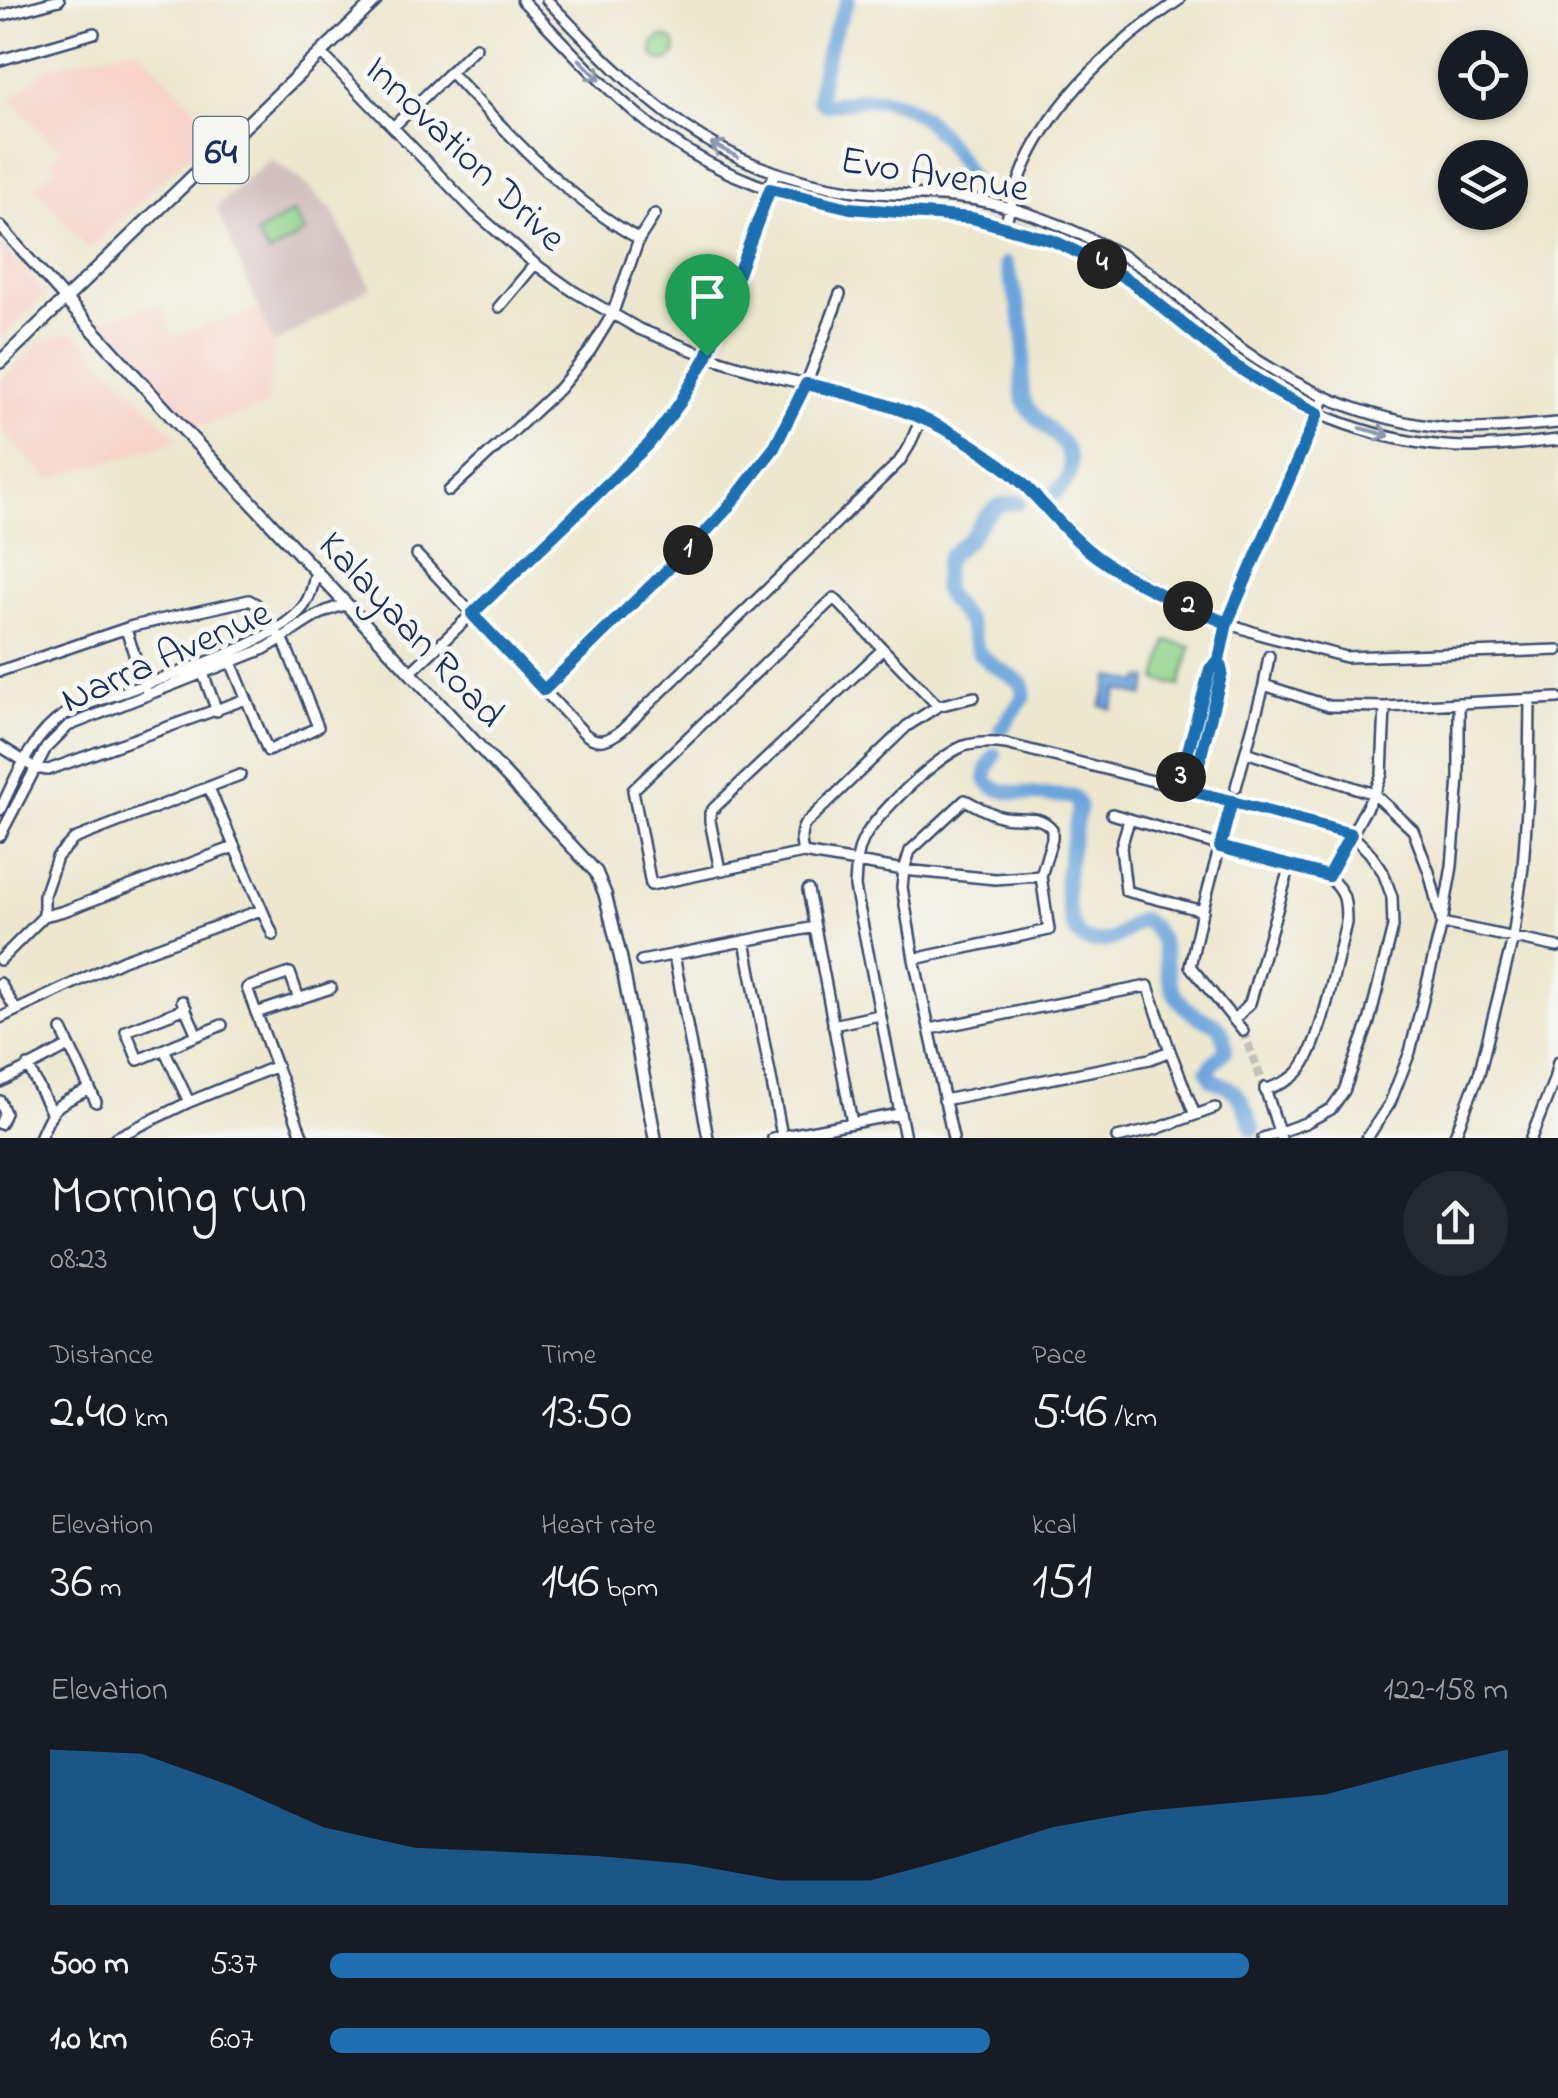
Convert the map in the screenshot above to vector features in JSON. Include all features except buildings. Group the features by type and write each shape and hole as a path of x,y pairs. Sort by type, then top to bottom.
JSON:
{"main road":[{"name":"64","path":"0,362 376,0"},
{"name":"Kalayaan Road","path":"65,299 596,872 621,959 655,1138"}],"street":[{"path":"0,16 59,0"},
{"name":"Evo Avenue","path":"522,0 636,114 692,154 731,173 770,189 850,208 952,215 1005,225 1054,241 1133,283 1249,376 1318,413 1374,433 1445,446 1558,440"},
{"name":"Evo Avenue","path":"547,0 647,100 701,138 738,158 775,172 853,190 954,196 1010,208 1061,226 1144,269 1259,361 1325,396 1378,416 1446,428 1558,423"},
{"path":"1005,225 1026,164 1084,80 1137,30 1179,0"},
{"path":"0,60 94,34"},
{"path":"393,127 476,47"},
{"name":"Innovation Drive","path":"322,52 476,213 535,264 612,315 638,330 741,368 870,398 922,417 1002,466 1098,558 1167,596 1227,623 1297,646 1346,656 1558,650"},
{"path":"450,72 571,193 639,239"},
{"path":"636,114 647,100"},
{"path":"411,672 649,444 680,403 707,356 775,172"},
{"path":"850,208 853,190"},
{"path":"952,215 954,196"},
{"path":"449,491 559,389 590,351 612,315 639,239 655,214"},
{"name":"Kalayaan Road","path":"0,226 65,299"},
{"path":"1054,241 1061,226"},
{"path":"499,307 535,264"},
{"path":"544,690 700,538 774,448 806,384 840,294"},
{"path":"1182,323 1192,309"},
{"path":"1192,791 1222,672 1219,660 1227,623 1325,396"},
{"path":"418,555 590,738 602,741 614,736 899,462 922,417"},
{"name":"Narra Avenue","path":"0,836 46,748 68,726 146,689 279,635 309,599 316,571"},
{"path":"938,706 834,598 636,785 632,796 650,885 803,853 904,870 995,879 1042,876"},
{"path":"0,670 126,628 249,600 279,635 318,727 268,751 231,662"},
{"name":"Narra Avenue","path":"201,669 231,662 319,612 347,605"},
{"path":"126,628 146,689"},
{"path":"720,870 710,813 882,649"},
{"path":"1236,787 1270,656"},
{"path":"1178,788 1210,669 1219,660"},
{"path":"201,669 217,711"},
{"path":"1264,685 1329,706 1558,698"},
{"name":"Narra Avenue","path":"0,810 24,762 47,728 84,705 146,689"},
{"path":"803,853 801,831 805,824 907,726 938,706 974,698"},
{"path":"0,746 35,768 48,770 246,699"},
{"path":"1454,1138 1479,1074 1513,938 1528,798 1530,700"},
{"path":"1367,1138 1390,1103 1410,1052 1442,923 1452,866 1459,778 1459,703"},
{"path":"1328,876 1382,774 1385,707"},
{"path":"905,1138 855,886 856,862 862,841 873,824 931,767 966,746 988,742 1351,834 1383,872 1392,898 1393,927 1369,1022 1344,1091 1331,1108 1306,1123 1264,1138"},
{"path":"1246,752 1374,794 1413,830 1442,923"},
{"path":"44,916 44,894 57,856 74,839 240,775"},
{"path":"209,788 273,936"},
{"path":"914,959 1049,930 1042,876 1052,829 1046,822 1002,817 965,800 910,851 904,870 902,887 914,959 953,1138"},
{"path":"1232,801 1190,966 1243,1031"},
{"path":"1112,814 1328,876 1340,887 1346,901 1346,923 1311,1052 1298,1073 1282,1084 1264,1087 1280,1135"},
{"path":"1129,820 1120,846 1126,891 1202,911"},
{"path":"0,960 44,916 234,847"},
{"path":"1235,1018 1250,1004 1290,865"},
{"path":"808,890 852,1123"},
{"path":"0,1018 123,960 261,910"},
{"path":"1442,923 1558,947"},
{"path":"641,961 815,927"},
{"path":"745,941 778,1137 899,1114"},
{"path":"674,954 708,1138"},
{"path":"299,999 290,974 247,988 304,1138"},
{"path":"0,983 16,1010"},
{"path":"930,1028 1148,986 1195,1115"},
{"path":"256,1014 331,988"},
{"path":"197,1035 184,1004 126,1032 138,1060 222,1025"},
{"path":"833,1024 879,1015"},
{"path":"62,1030 96,1102"},
{"path":"0,1082 69,1046"},
{"path":"164,1049 190,1102"},
{"path":"944,1100 1150,1059 1170,1051"},
{"path":"1531,1138 1558,1062"},
{"path":"28,1066 51,1112"},
{"path":"115,1138 277,1066"},
{"path":"40,1138 57,1106 90,1089"},
{"path":"0,1101 5,1113 0,1124"},
{"path":"1117,1138 1156,1130 1214,1108"}],"shaded area":[{"path":"137,47 215,130 88,250 35,186 55,168 52,160 61,151 10,100 48,67"},
{"path":"270,159 301,180 332,210 371,287 274,344 216,207"},
{"path":"0,242 46,295 0,338"},
{"path":"161,302 172,336 260,309 274,344 267,407 194,428 121,351 99,321"},
{"path":"73,332 179,440 50,480 0,429 0,381 42,342"}],"green space":[{"path":"664,37 676,49 664,61 652,49"},
{"path":"293,212 305,232 269,254 256,234"},
{"path":"1167,641 1191,647 1180,686 1157,680"}],"water":[{"path":"1110,676 1139,683 1141,678 1149,679 1144,696 1118,690 1112,709 1101,706"}],"waterway":[{"path":"848,0 829,48 819,99 826,105 861,99 900,104 940,134 969,176"},
{"path":"1006,264 1023,329 1024,400 1034,416 1062,443 1070,461 1066,480 1054,494"},
{"path":"1001,729 1024,697 1023,684 979,653 968,622 944,589 945,565 985,517 999,505 1018,502"},
{"path":"995,755 986,777 998,789 1074,797 1079,806 1066,887 1075,929 1087,940 1109,940 1141,919 1157,932 1177,997 1223,1034 1225,1050 1208,1071 1212,1080 1240,1098 1253,1129"}],"tunnel":[{"path":"1243,1031 1263,1084"}],"route":[{"path":"707,356 680,403 649,444 472,614 544,690 726,510 774,448 806,384 842,391 900,408 970,443 1020,482 1098,558 1227,623 1219,660 1222,672 1192,791 1232,801 1351,834 1328,876 1220,847 1232,801 1178,788 1210,669 1219,660 1227,623 1318,413 1249,376 1133,283 1054,241 972,218 850,208 770,189 707,356"}]}
